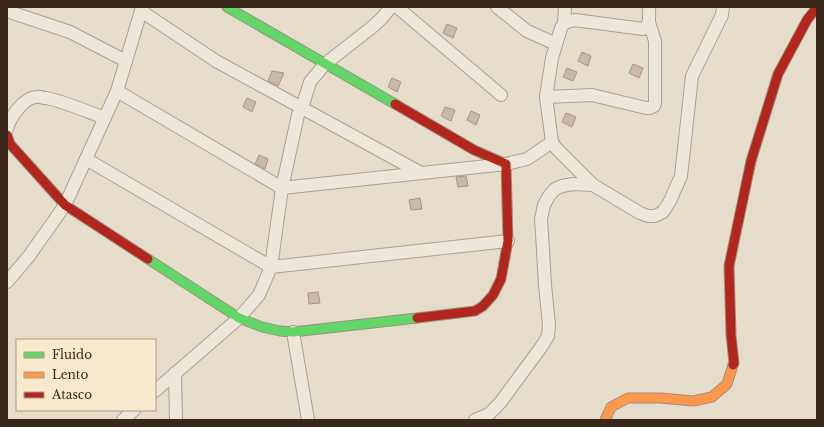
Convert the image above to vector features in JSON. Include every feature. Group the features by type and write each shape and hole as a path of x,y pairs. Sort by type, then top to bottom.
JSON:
{"street":[{"path":"227,7 474,150 506,164"},
{"path":"156,391 238,318 259,295 271,267 282,188 298,115 302,108 310,82 325,64 371,28 391,7"},
{"path":"397,7 501,96"},
{"path":"497,7 527,31 556,44"},
{"path":"565,7 564,23 561,28 552,58 546,97 552,142 556,148 593,185 640,213 648,216 655,216 664,212 681,176 692,76 722,16 723,7"},
{"path":"546,97 592,95 646,108 654,106 655,42 649,22 649,7"},
{"path":"605,420 611,407 628,398 660,398 692,401 712,397 727,384 734,363 731,335 729,266 751,161 778,74 807,20 817,7"},
{"path":"7,282 29,256 65,205 117,91 142,9 216,61 421,173"},
{"path":"7,11 70,32 126,61"},
{"path":"564,23 574,20 643,29 649,22"},
{"path":"117,91 282,188 506,164 527,159 552,142"},
{"path":"7,129 8,122 26,100 37,96 57,100 104,118"},
{"path":"7,135 10,144 65,205 238,318 262,327 293,332 475,311 483,306 493,295 501,279 508,240 506,164"},
{"path":"86,159 271,267 508,240"},
{"path":"475,420 489,414 500,403 548,336 549,325 541,219 544,206 549,196 555,189 562,186 573,184 593,185"},
{"path":"293,332 308,420"},
{"path":"175,373 176,420"},
{"path":"123,420 133,411"}],"building":[{"path":"447,24 457,28 453,38 443,33"},
{"path":"582,52 591,56 588,66 578,61"},
{"path":"633,64 643,68 639,78 629,73"},
{"path":"567,68 577,72 573,81 563,77"},
{"path":"272,71 284,73 278,86 268,81"},
{"path":"392,78 401,82 397,92 388,87"},
{"path":"247,98 256,102 252,112 243,107"},
{"path":"445,107 455,110 451,121 441,116"},
{"path":"471,111 480,115 476,125 467,120"},
{"path":"566,113 576,117 572,127 562,122"},
{"path":"259,155 268,159 265,169 255,164"},
{"path":"466,176 468,186 458,187 456,177"},
{"path":"420,198 422,209 411,210 409,200"},
{"path":"318,292 320,303 309,304 308,293"}],"traffic: fast":[{"path":"227,7 395,104"},
{"path":"148,259 239,318 262,327 280,331 293,332 417,318"}],"traffic: slow":[{"path":"605,420 611,407 628,398 660,398 693,401 712,397 727,384 733,365"}],"traffic: jam":[{"path":"733,365 729,266 751,161 778,74 807,20 817,7"},
{"path":"395,104 474,150 506,164 508,241 501,279 493,295 483,306 475,311 417,318"},
{"path":"7,135 10,144 65,205 148,259"}]}
